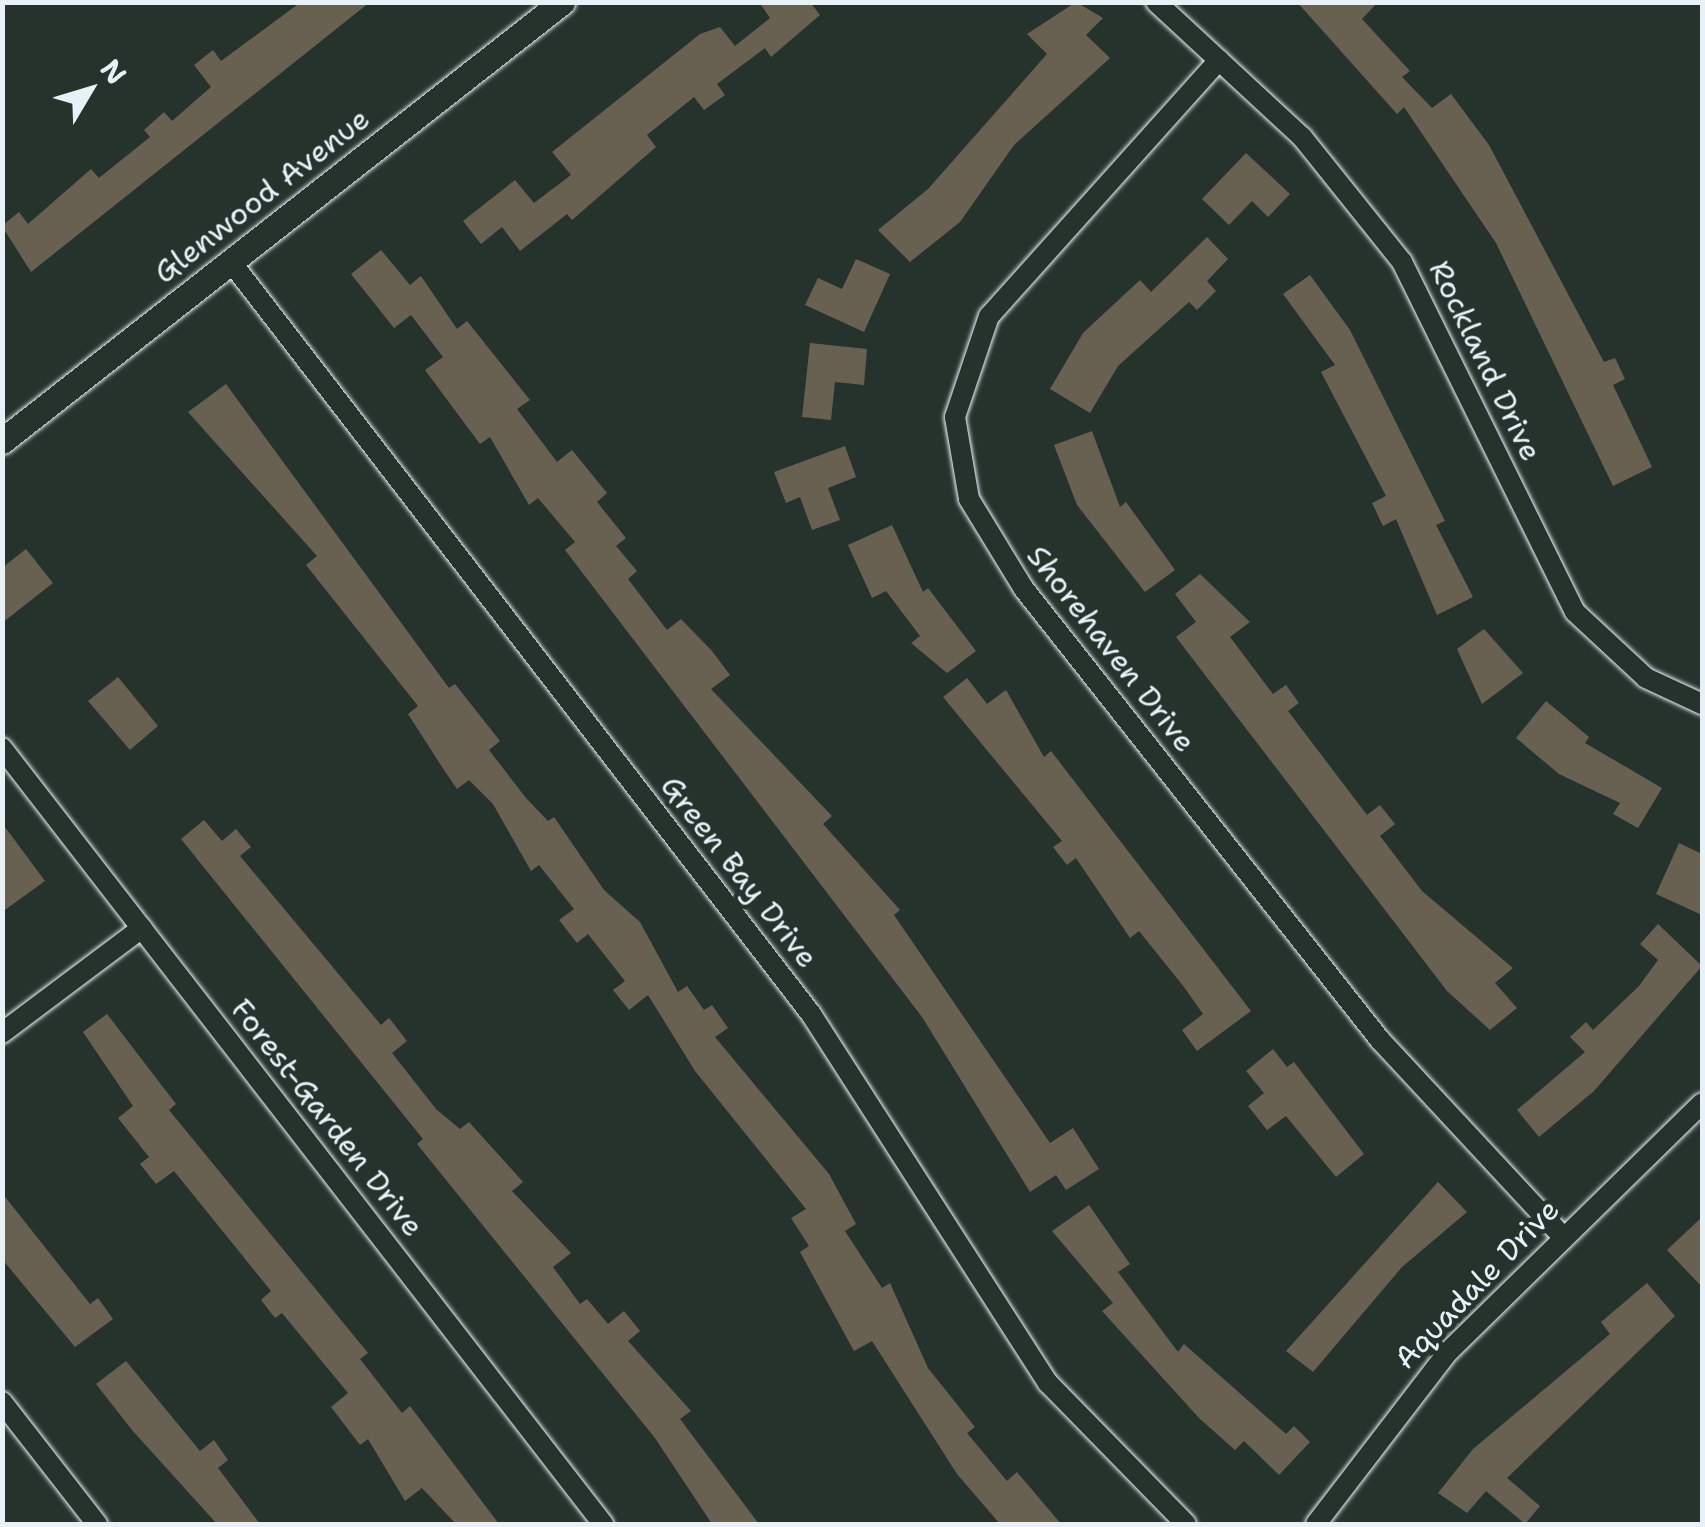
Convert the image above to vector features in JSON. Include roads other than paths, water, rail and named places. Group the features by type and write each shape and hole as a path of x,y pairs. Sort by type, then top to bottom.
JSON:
{"street":[{"name":"Glenwood Avenue","path":"2,441 562,2"},
{"name":"Rockland Drive","path":"1156,2 1302,137 1402,262 1575,612 1633,668 1702,704"},
{"name":"Shorehaven Drive","path":"1219,60 988,316 955,417 968,500 1024,589 1380,1040 1562,1237"},
{"name":"Green Bay Drive","path":"230,262 811,1014 1048,1383 1186,1524"},
{"name":"Forest-Garden Drive","path":"2,748 603,1524"},
{"path":"2,1033 142,928"},
{"name":"Aquadale Drive","path":"1316,1524 1447,1354 1702,1103"},
{"path":"2,1402 97,1524"}]}
